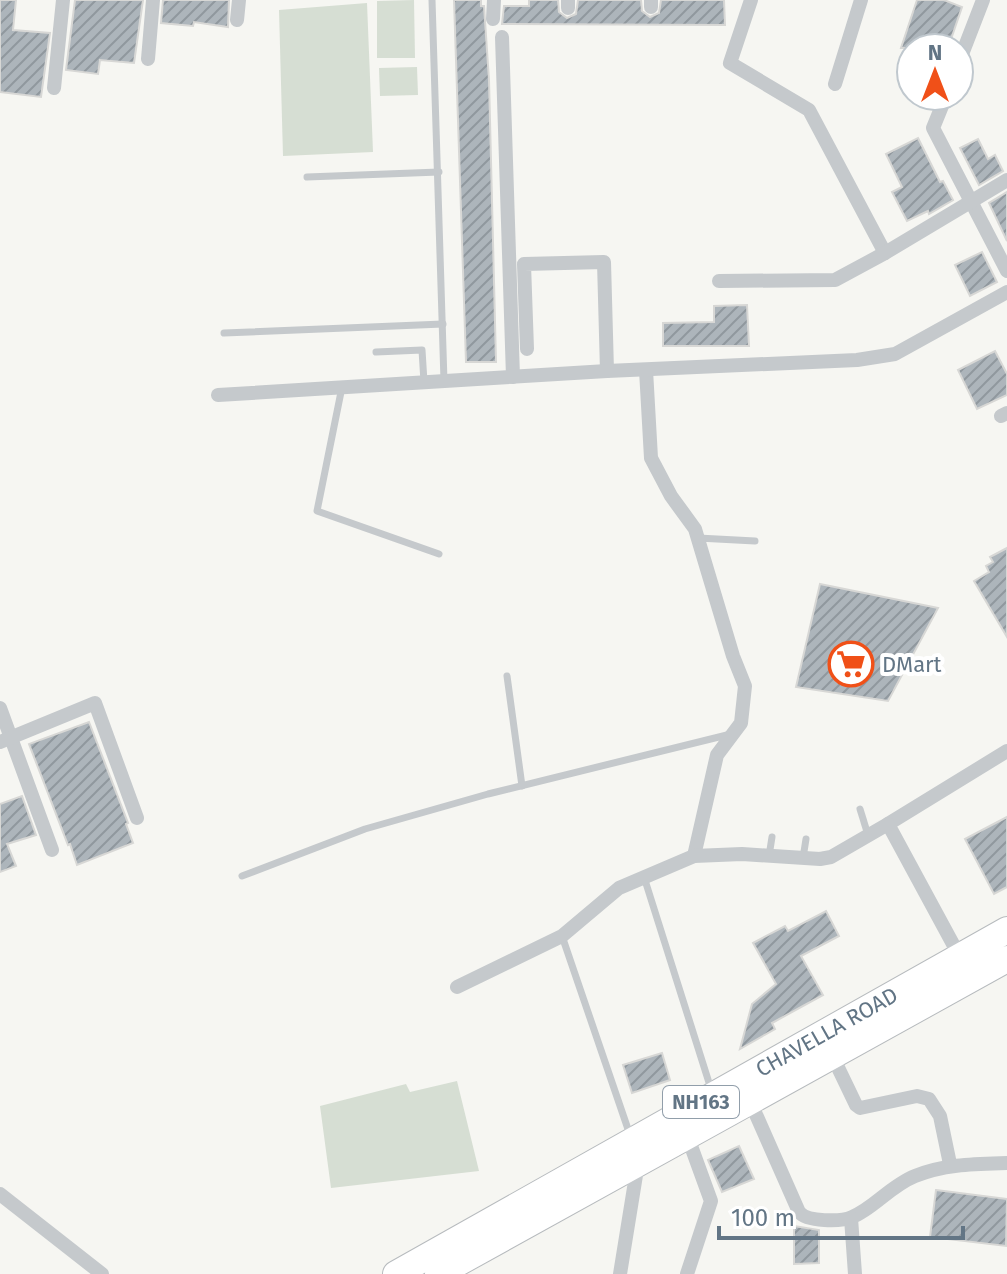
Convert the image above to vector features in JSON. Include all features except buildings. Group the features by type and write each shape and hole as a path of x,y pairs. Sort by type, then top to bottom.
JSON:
{"highway":[{"name":"CHAVELLA ROAD","path":"438,1274 466,1267 713,1095 1007,930"},
{"name":"CHAVELLA ROAD","path":"396,1274 635,1152 687,1135 1007,959"}],"street":[{"path":"54,88 63,0"},
{"path":"148,59 153,0"},
{"path":"237,20 239,0"},
{"path":"493,19 494,0"},
{"path":"751,0 730,63 809,110 885,253"},
{"path":"835,84 861,0"},
{"path":"971,32 983,0"},
{"path":"502,37 513,377"},
{"path":"940,112 933,128 1007,271"},
{"path":"719,281 835,280 1007,180"},
{"path":"527,349 524,264 604,262 607,371"},
{"path":"218,395 607,371 857,360 895,354 1007,292"},
{"path":"646,370 651,458 671,496 695,529 745,686 741,723 717,755 694,856"},
{"path":"6,740 95,703 137,818"},
{"path":"0,708 6,740 52,850"},
{"path":"457,987 562,936 619,888 694,856 831,857 1007,751"},
{"path":"888,824 960,957"},
{"path":"832,1055 860,1108 917,1096 929,1099 940,1116 950,1164"},
{"path":"750,1101 803,1217 811,1220 851,1218 892,1187 913,1176 950,1164 1007,1163"},
{"path":"687,1135 711,1201 687,1274"},
{"path":"620,1274 635,1152"},
{"path":"0,1194 102,1274"},
{"path":"851,1218 855,1274"}],"lane":[{"path":"432,0 444,381"},
{"path":"307,177 439,172"},
{"path":"224,333 443,324"},
{"path":"376,352 422,350 424,382"},
{"path":"342,387 317,511 439,554"},
{"path":"698,538 755,541"},
{"path":"507,676 522,786"},
{"path":"242,876 365,829 733,734"},
{"path":"860,809 868,835"},
{"path":"769,856 772,837"},
{"path":"803,858 806,839"},
{"path":"644,877 713,1095"},
{"path":"562,936 635,1152"}],"shaded area":[{"path":"414,0 415,58 377,58 377,1"},
{"path":"367,3 373,152 283,156 279,10"},
{"path":"417,67 418,95 380,96 379,68"},
{"path":"457,1081 479,1171 331,1188 320,1106 406,1084 410,1092"}],"place":[{"name":"DMart","path":"851,664"}]}
